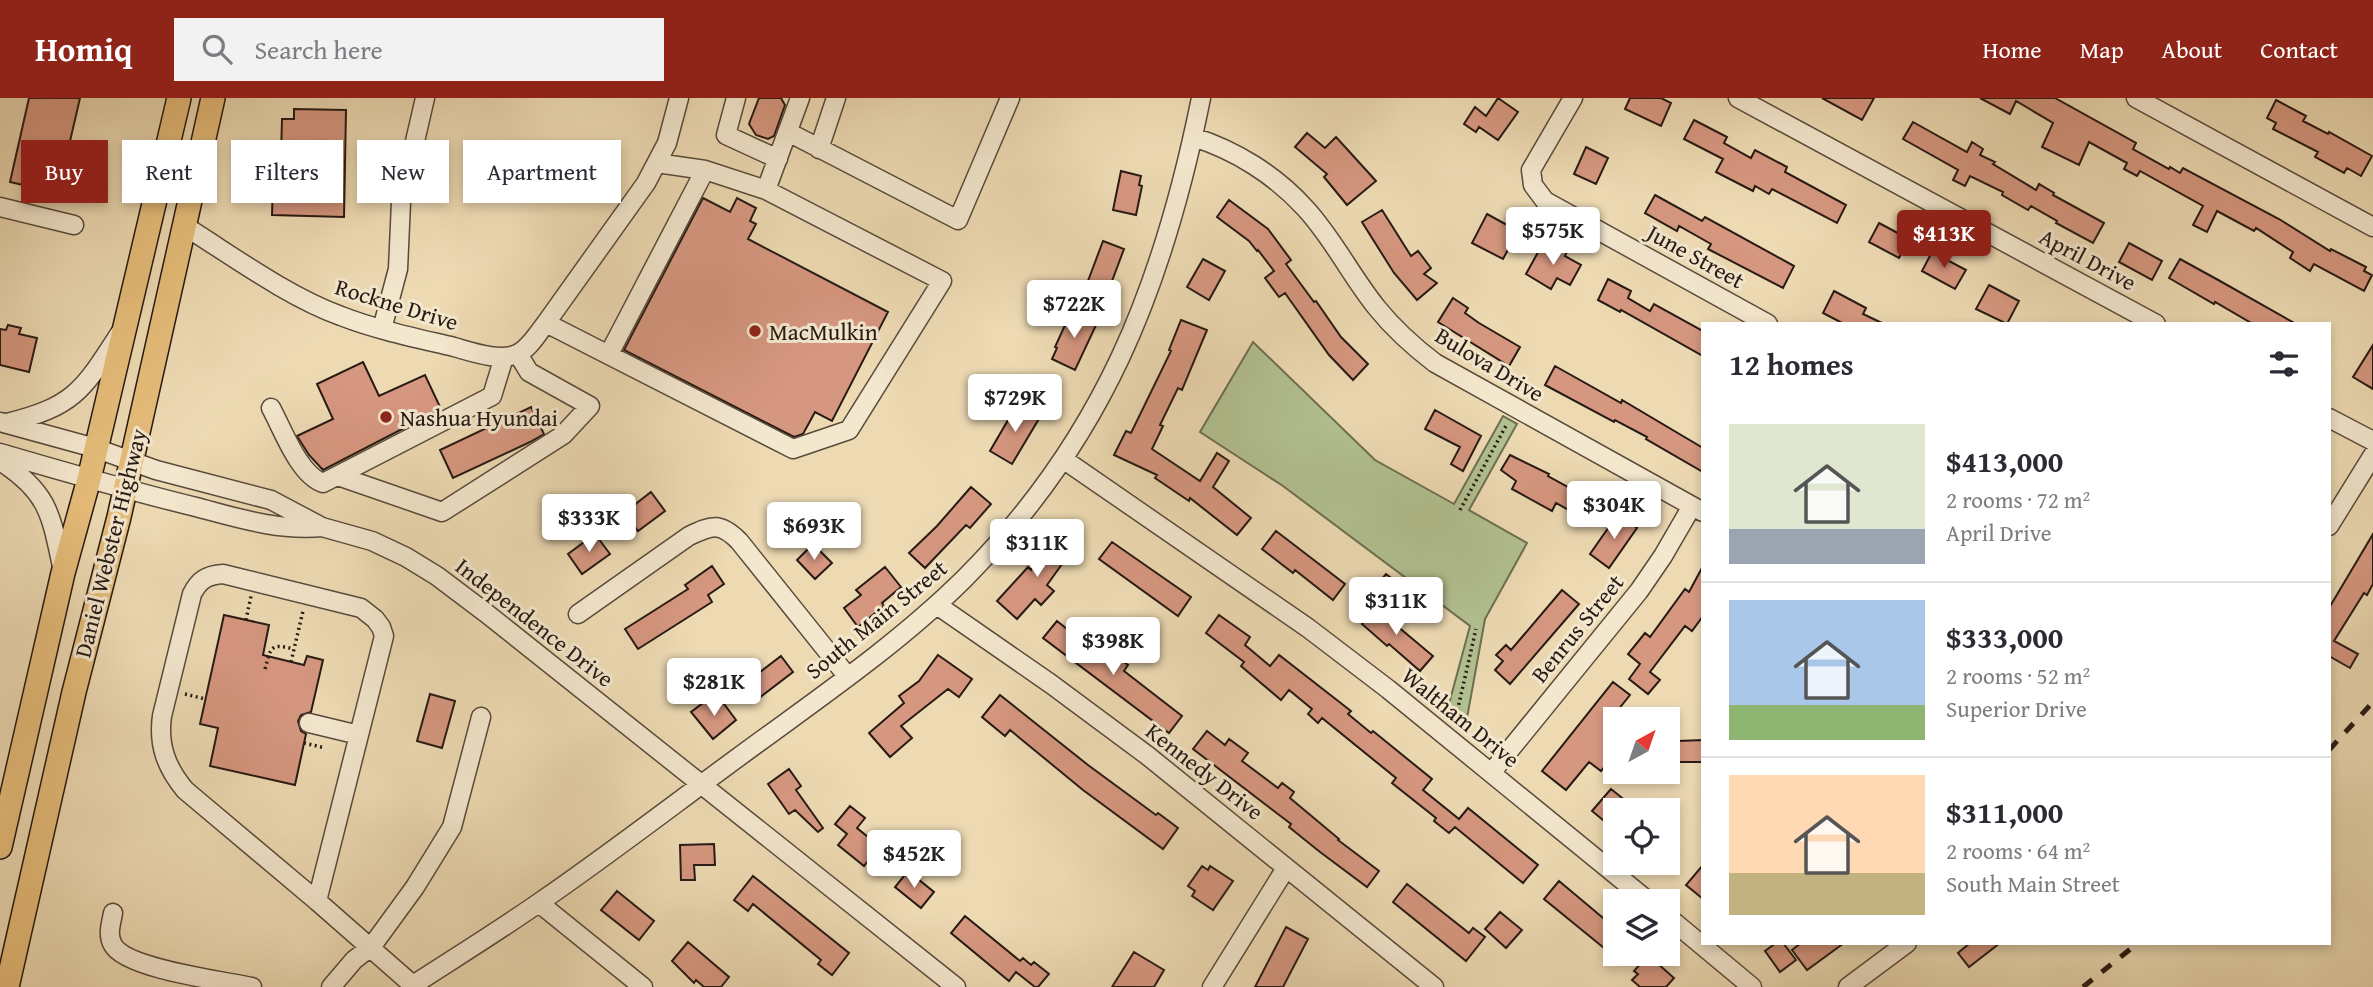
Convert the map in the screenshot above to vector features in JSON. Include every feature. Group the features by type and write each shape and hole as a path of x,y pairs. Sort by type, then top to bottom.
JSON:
{"main road":[{"name":"Daniel Webster Highway","path":"0,847 63,573 89,479 179,98"},
{"name":"Daniel Webster Highway","path":"6,987 131,461 213,98"}],"street":[{"path":"382,329 398,269 401,202 425,98"},
{"path":"271,408 301,465 313,480 323,483 492,396 517,351 546,323 616,226 657,163 667,143 679,98"},
{"path":"736,98 726,135 778,159"},
{"path":"766,190 800,98"},
{"path":"819,149 836,98"},
{"path":"788,132 958,220 1010,98"},
{"name":"South Main Street","path":"413,986 539,903 848,677 937,605 1012,526 1063,459 1103,395 1142,312 1168,237 1194,137 1201,98"},
{"name":"June Street","path":"1573,98 1531,170 1533,185 1545,201 1764,322"},
{"name":"April Drive","path":"1738,98 2151,322"},
{"path":"2136,98 2373,226"},
{"name":"Bulova Drive","path":"1194,137 1236,153 1292,194 1327,235 1376,307 1404,337 1435,363 1697,509"},
{"path":"546,323 793,449 849,430 942,281 766,190 705,170 657,163"},
{"path":"609,354 705,170"},
{"path":"0,207 74,225"},
{"name":"Rockne Drive","path":"183,225 303,298 338,316 472,352 517,351"},
{"path":"2,423 49,411 71,397 92,376 126,325"},
{"path":"338,476 442,512 563,435 590,406 528,372 517,351"},
{"path":"2331,419 2373,441"},
{"name":"Independence Drive","path":"2,423 95,449 156,470 271,500 322,527 372,541 406,557 437,576 956,987"},
{"name":"Independence Drive","path":"0,453 124,490 265,525 322,527"},
{"path":"2331,523 2373,455"},
{"name":"Waltham Drive","path":"1063,459 1308,628 1633,889"},
{"path":"0,461 18,472 41,497 52,520 63,573"},
{"name":"Benrus Street","path":"1491,773 1645,583 1697,509"},
{"path":"578,614 689,536 716,526 728,530 739,541 848,677"},
{"path":"317,901 384,636 381,627 361,608 223,574 205,577 192,594 162,716 159,736 162,751 174,777 200,804 317,901 372,946 413,986"},
{"name":"Kennedy Drive","path":"937,605 1051,684 1148,756 1434,987"},
{"path":"331,987 354,960 372,946 415,887 452,827 481,717"},
{"path":"309,723 359,734"},
{"path":"1212,987 1286,868"},
{"path":"539,903 643,987"},
{"path":"113,913 110,936 113,946 128,959 171,971 252,987"},
{"path":"1680,927 1701,944"},
{"path":"1702,945 1752,987"},
{"path":"1848,987 1904,945"}],"path":[{"path":"1460,510 1507,424"},
{"path":"246,620 251,594"},
{"path":"290,662 304,606"},
{"path":"1455,722 1476,629"},
{"path":"265,669 270,650 274,646 293,649"},
{"path":"180,692 205,699"},
{"path":"304,743 324,748"}],"green space":[{"path":"1253,342 1375,460 1454,504 1503,416 1517,424 1469,510 1527,543 1485,619 1465,729 1446,715 1470,626 1283,486 1200,432"}],"building":[{"path":"29,98 80,98 70,140 21,140 21,185 10,182"},
{"path":"759,98 781,98 785,105 774,136 768,139 756,135 749,124"},
{"path":"1498,98 1518,112 1498,140 1479,127 1476,132 1464,124 1475,107 1486,116"},
{"path":"1630,98 1661,98 1671,103 1661,126 1625,109"},
{"path":"1822,98 1874,98 1862,120"},
{"path":"1980,98 2055,98 2136,143 2133,149 2169,169 2170,167 2180,173 2183,168 2279,219 2330,251 2331,249 2366,267 2364,271 2372,275 2364,291 2314,264 2310,271 2290,258 2293,252 2256,228 2254,231 2217,211 2207,232 2193,225 2203,206 2140,171 2137,176 2124,169 2127,163 2089,142 2079,165 2042,147 2053,123 2016,101 2010,114"},
{"path":"2276,100 2306,116 2303,121 2372,156 2361,176 2347,168 2344,173 2315,157 2318,152 2273,129 2276,123 2267,118"},
{"path":"294,109 346,110 344,217 272,215 272,203 343,203 343,140 281,140 282,119 294,119"},
{"path":"1694,120 1727,137 1724,143 1751,158 1755,150 1787,167 1785,172 1846,205 1837,223 1772,189 1769,194 1755,186 1753,191 1716,172 1723,159 1684,139"},
{"path":"1913,122 1967,152 1972,142 1983,149 1980,155 1995,162 1993,164 2036,190 2039,184 2054,193 2053,195 2104,223 2093,243 2031,206 2028,210 2002,195 2003,192 1970,176 1965,186 1953,180 1958,170 1903,139"},
{"path":"1307,133 1325,148 1336,137 1376,181 1347,205 1324,177 1327,174 1295,147"},
{"path":"1586,147 1608,158 1596,184 1574,174"},
{"path":"1121,171 1141,176 1139,185 1142,186 1136,215 1113,210"},
{"path":"1655,195 1702,221 1705,217 1794,266 1783,288 1708,249 1711,244 1679,226 1677,231 1645,213"},
{"name":"MacMulkin","path":"703,198 730,212 737,198 756,208 750,221 756,224 748,239 888,312 832,421 815,412 803,434 794,437 624,350"},
{"path":"1229,200 1268,229 1291,260 1286,264 1314,302 1316,301 1341,337 1368,364 1353,380 1329,355 1285,293 1279,297 1265,278 1274,271 1258,250 1217,217"},
{"path":"1382,210 1411,256 1418,251 1431,268 1424,274 1437,283 1417,300 1394,273 1362,222"},
{"path":"1487,214 1518,231 1503,259 1472,243"},
{"path":"1879,223 1909,239 1899,258 1869,242"},
{"path":"1103,241 1124,249 1106,297 1085,289"},
{"path":"2129,243 2162,261 2152,280 2119,262"},
{"path":"1553,244 1567,252 1565,256 1581,265 1570,285 1557,278 1551,289 1526,274 1542,245 1550,249"},
{"path":"1932,252 1966,270 1955,289 1922,271"},
{"path":"1203,259 1225,271 1209,300 1187,287"},
{"path":"2180,259 2292,322 2250,322 2169,278"},
{"path":"1608,279 1631,291 1628,298 1650,311 1654,304 1701,330 1701,355 1621,310 1620,312 1598,300"},
{"path":"1989,285 2019,301 2008,322 1976,309"},
{"path":"1834,291 1866,308 1863,314 1880,322 1840,322 1823,313"},
{"path":"1453,298 1468,308 1465,313 1520,347 1509,366 1438,322"},
{"path":"1071,312 1097,323 1075,370 1052,359"},
{"path":"1181,320 1207,330 1182,390 1178,388 1160,425 1163,426 1152,449 1200,481 1217,453 1229,461 1213,487 1251,518 1237,535 1190,498 1189,501 1155,478 1157,475 1114,455 1126,431 1131,433 1171,351 1169,350"},
{"path":"8,325 21,328 19,334 37,338 29,372 0,365 0,329 6,330"},
{"path":"2373,345 2373,389 2353,377"},
{"name":"Nashua Hyundai","path":"363,362 379,396 425,375 441,409 323,470 297,436 333,419 317,384"},
{"path":"1555,366 1621,403 1622,400 1701,447 1701,471 1646,439 1647,437 1545,385"},
{"path":"1018,403 1040,417 1012,464 990,451"},
{"path":"531,407 544,434 453,478 440,450"},
{"path":"1435,410 1481,436 1463,471 1451,464 1460,447 1425,429"},
{"path":"1510,455 1549,474 1548,476 1584,496 1574,513 1556,503 1552,511 1512,489 1516,481 1501,470"},
{"path":"971,487 991,504 970,528 966,525 925,568 909,553"},
{"path":"651,492 665,511 638,531 624,513"},
{"path":"1618,514 1637,528 1609,568 1590,554"},
{"path":"1276,531 1345,584 1333,600 1295,570 1293,573 1262,549"},
{"path":"1057,533 1075,546 1047,585 1054,591 1041,605 1035,599 1017,619 997,601 1028,567 1031,570"},
{"path":"595,534 610,554 582,574 568,554"},
{"path":"2373,534 2373,584 2367,595 2364,593 2334,641 2358,654 2350,668 2331,657 2331,605"},
{"path":"1112,542 1191,597 1178,616 1099,559"},
{"path":"813,544 832,563 815,579 797,560"},
{"path":"712,566 724,584 708,595 712,602 638,649 625,629 688,589 685,585"},
{"path":"885,567 901,587 882,603 884,606 858,627 844,608 861,595 856,590"},
{"path":"1701,570 1701,619 1692,631 1685,626 1650,672 1660,680 1648,694 1629,679 1640,664 1628,654 1645,633 1650,637 1685,589 1689,592"},
{"path":"1386,574 1400,585 1385,602 1372,590"},
{"path":"1562,590 1579,604 1510,684 1495,670 1503,661 1496,655 1506,645 1511,650"},
{"path":"1382,602 1395,614 1390,620 1433,656 1420,671 1362,624"},
{"path":"224,615 269,625 263,655 304,665 307,656 323,660 311,712 301,715 298,721 301,731 306,734 295,785 210,766 218,728 200,724"},
{"path":"1219,615 1250,637 1245,645 1270,666 1279,655 1351,711 1348,714 1371,733 1373,731 1432,779 1423,790 1459,819 1468,808 1538,865 1523,883 1455,827 1449,833 1434,821 1436,818 1392,783 1396,778 1322,718 1318,723 1308,714 1312,709 1289,690 1281,700 1241,666 1244,662 1206,633"},
{"path":"1057,621 1108,662 1113,654 1128,665 1124,671 1182,716 1169,733 1043,638"},
{"path":"938,655 972,679 959,697 948,689 901,726 912,738 890,757 869,733 904,703 899,696 919,681"},
{"path":"781,656 793,672 759,698 747,682"},
{"path":"1613,682 1630,695 1620,707 1603,707 1601,771 1589,762 1566,790 1542,771"},
{"path":"430,694 455,701 442,748 417,741"},
{"path":"1000,695 1088,765 1178,828 1163,849 1083,790 1010,730 1005,736 982,717"},
{"path":"707,700 712,707 721,700 736,720 713,739 691,712"},
{"path":"1207,731 1225,745 1229,739 1248,753 1242,761 1278,788 1282,783 1294,792 1290,798 1379,871 1367,887 1289,827 1291,824 1193,749"},
{"path":"1701,740 1701,762 1680,762 1680,741"},
{"path":"789,769 801,786 796,790 823,828 818,832 795,810 789,814 768,784"},
{"path":"1611,789 1622,798 1603,798"},
{"path":"1603,798 1603,820 1592,811"},
{"path":"850,806 865,818 857,828 879,846 864,866 838,845 847,834 835,824"},
{"path":"714,844 715,865 694,865 695,880 681,880 680,845"},
{"path":"1202,866 1208,870 1210,866 1233,881 1213,910 1192,896 1195,891 1188,886"},
{"path":"1701,867 1701,897 1686,885"},
{"path":"908,871 934,892 921,908 895,887"},
{"path":"753,876 849,953 832,975 818,964 821,960 753,904 748,911 734,900"},
{"path":"1559,881 1603,918 1603,947 1544,899"},
{"path":"1407,884 1469,933 1473,928 1485,937 1466,961 1393,902"},
{"path":"617,891 654,921 639,940 601,910"},
{"path":"1500,912 1522,930 1506,948 1485,929"},
{"path":"965,916 1020,961 1023,958 1031,965 1034,962 1049,974 1038,987 1016,972 1009,981 951,933"},
{"path":"1286,927 1308,939 1283,987 1255,987"},
{"path":"688,942 729,977 721,987 704,987 696,980 694,983 672,961"},
{"path":"1773,945 1785,945 1796,960 1780,972 1765,951"},
{"path":"1798,945 1841,945 1807,970 1792,950"},
{"path":"1968,945 1997,945 1969,967 1958,953"},
{"path":"1134,952 1164,970 1154,987 1112,987"},
{"path":"1638,966 1660,966 1674,978 1666,987 1640,987 1632,980 1638,974 1634,971"}],"railway":[{"path":"2331,748 2373,702"},
{"path":"2083,987 2136,945"}],"place":[{"name":"MacMulkin","path":"755,331"},
{"name":"Nashua Hyundai","path":"386,417"}]}
